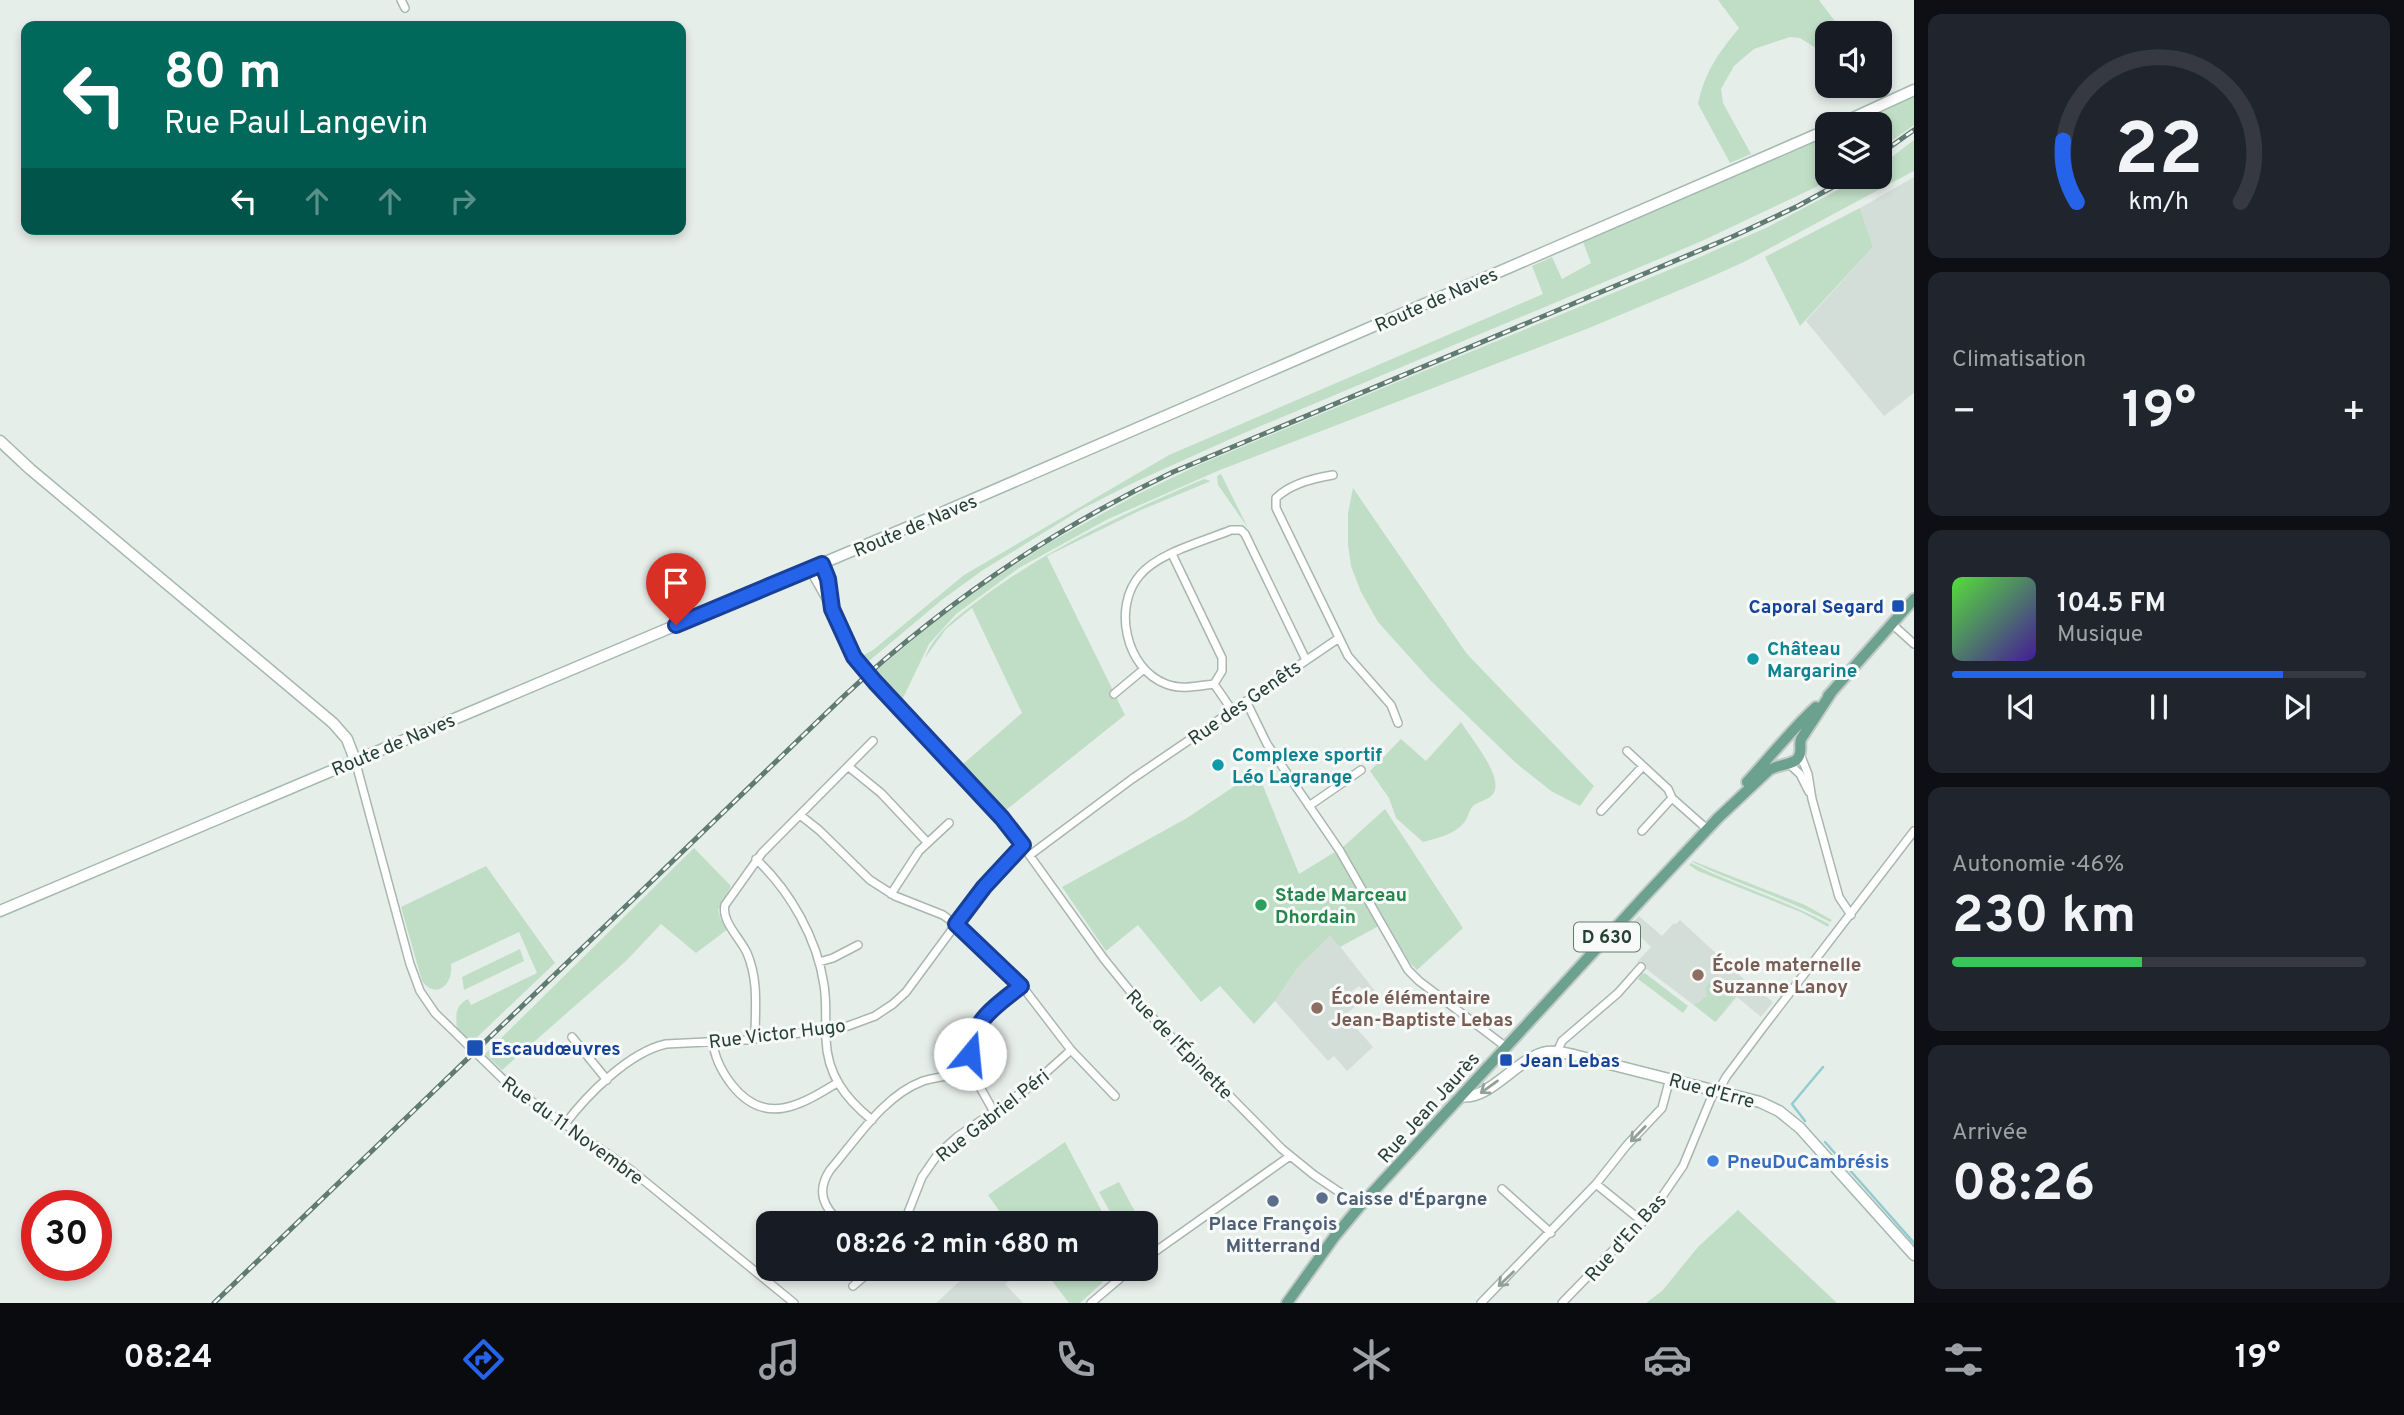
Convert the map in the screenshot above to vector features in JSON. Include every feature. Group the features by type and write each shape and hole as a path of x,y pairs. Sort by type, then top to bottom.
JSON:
{"main road":[{"path":"1866,112 1911,91"},
{"name":"Route de Naves","path":"0,911 822,564 1815,135"},
{"path":"0,442 333,723 349,743 355,760"},
{"path":"1831,693 1803,735 1797,760 1787,763 1778,758 1776,751 1779,743 1831,693 1914,599"},
{"path":"1785,740 1793,741 1799,749"},
{"name":"Rue Jean Jaurès","path":"1287,1303 1360,1206 1718,818 1776,751"},
{"name":"Rue Jean Jaurès","path":"1718,818 1769,770 1787,763"},
{"path":"1462,1096 1478,1095 1532,1057 1557,1052"},
{"name":"Rue d'Erre","path":"1557,1052 1760,1102 1790,1120 1914,1255"}],"street":[{"path":"1333,475 1312,479 1280,494 1275,505 1353,664 1391,705 1398,723"},
{"path":"1214,684 1175,687 1160,681 1144,669 1129,638 1126,604 1138,576 1150,566 1231,530 1241,530 1245,534 1306,660"},
{"path":"1172,554 1223,662 1222,671 1214,684"},
{"name":"Rue de l'Épinette","path":"822,564 828,579 832,609"},
{"name":"Rue de l'Épinette","path":"810,569 857,661 1002,818 1104,959 1147,1012 1290,1156 1332,1189 1360,1206"},
{"path":"1892,624 1914,643"},
{"name":"Rue des Genêts","path":"1030,855 1232,710 1339,638"},
{"path":"1114,694 1144,669"},
{"path":"1214,684 1232,710"},
{"path":"1246,701 1266,744 1340,851 1412,974 1506,1047"},
{"path":"755,1039 757,1000 752,966 742,942 725,919 724,909 757,859 873,741"},
{"path":"1799,749 1808,774 1812,799 1839,897 1851,915"},
{"path":"1627,751 1707,830"},
{"name":"Rue du 11 Novembre","path":"355,760 413,972 426,1001 442,1021 511,1087 631,1170 793,1303"},
{"path":"1787,763 1800,774 1812,799"},
{"path":"849,766 881,793 927,842"},
{"path":"1601,811 1643,766"},
{"path":"1309,806 1361,771"},
{"path":"1642,831 1672,798"},
{"path":"800,815 820,830 864,876 891,894 956,924 1021,986 1071,1050 1115,1096"},
{"path":"891,894 911,861 927,842 949,824"},
{"name":"Rue d'En Bas","path":"1562,1303 1643,1222 1683,1166 1717,1090 1726,1077 1914,831"},
{"name":"Rue Victor Hugo","path":"565,1124 607,1080 654,1047 825,1030 862,1022 893,1004 911,986 984,887 1023,845"},
{"path":"757,859 782,887 808,933 819,962 825,993 827,1056 837,1083 851,1102 873,1120"},
{"path":"819,962 858,945"},
{"path":"1557,1052 1562,1041 1618,993 1641,967"},
{"path":"994,1112 972,1073 970,1048 977,1025 988,1012 1021,986"},
{"path":"572,1037 607,1080"},
{"path":"713,1041 717,1061 731,1084 746,1099 762,1107 791,1107 837,1083"},
{"name":"Rue Gabriel Péri","path":"908,1211 919,1183 933,1160 957,1137 1031,1086 1071,1050"},
{"path":"831,1211 823,1202 823,1182 830,1170 894,1098 912,1086 930,1079 972,1073"},
{"path":"1481,1303 1596,1185 1627,1145 1662,1108 1670,1078"},
{"path":"1158,1250 1290,1156"},
{"path":"1596,1185 1643,1222"},
{"path":"1502,1189 1551,1233"},
{"path":"853,1286 859,1281"},
{"path":"1091,1303 1117,1281"}],"shaded area":[{"path":"1914,177 1914,393 1884,416 1806,321 1873,247 1860,208"},
{"name":"École maternelle Suzanne Lanoy","path":"1639,916 1662,936 1680,920 1747,982 1773,1002 1761,1017 1737,997 1716,1022 1637,962 1651,947 1630,926"},
{"name":"École élémentaire Jean-Baptiste Lebas","path":"1331,935 1375,991 1369,996 1359,986 1352,991 1361,1002 1345,1015 1373,1047 1347,1071 1334,1056 1328,1061 1275,1001 1299,966"},
{"path":"960,1281 1009,1281 1005,1284 1023,1303 936,1303"}],"green space":[{"path":"1718,0 1819,0 1835,21 1815,21 1815,47 1800,38 1790,37 1754,49 1734,66 1721,89 1723,103 1751,154 1730,163 1698,104 1713,63 1739,28"},
{"path":"1914,97 1914,125 1892,141 1892,112 1882,112"},
{"path":"1914,140 1914,171 1892,183 1892,157"},
{"path":"1815,142 1815,187 1702,241 1237,436 1135,482 1082,509 983,570 943,599 869,661 864,655 964,575 1169,455 1543,294 1532,266 1552,257 1562,279 1591,263 1583,242"},
{"path":"1839,189 1880,189 1744,262 1706,279 1589,328 1220,470 1108,519 1019,568 956,614 929,644 902,700 876,671 968,596 1047,544 1138,494 1201,464 1768,227"},
{"path":"1860,208 1873,247 1800,326 1765,257"},
{"path":"1221,474 1248,528 1218,485 1217,476"},
{"path":"1204,479 1211,481 1141,510 1047,556 1125,715 1006,810 963,764 1022,713 972,608 946,629 925,658 929,649 934,641 955,619 1032,564 1116,519"},
{"path":"1353,488 1467,654 1594,786 1580,806 1551,791 1517,764 1432,682 1378,622 1361,592 1351,566 1348,513"},
{"path":"1461,722 1489,765 1495,790 1489,798 1473,806 1458,829 1423,842 1396,818 1389,798 1370,771 1401,739 1426,761"},
{"name":"Stade Marceau Dhordain","path":"1257,771 1299,874 1343,847 1385,809 1463,928 1417,970 1386,922 1340,947 1330,936 1299,966 1275,1001 1254,1024 1220,986 1201,1002 1138,925 1106,951 1062,887 1187,818"},
{"path":"694,848 731,886 718,910 728,929 696,953 661,924 626,961 502,1070 485,1054"},
{"path":"1693,861 1805,905 1832,920 1830,922"},
{"path":"1691,863 1812,915 1829,924 1828,927 1803,913 1698,871 1689,865"},
{"path":"486,866 555,963 471,1043 457,1030 456,1016 460,1005 468,999 471,1005 537,973 519,932 451,964 447,983 443,987 433,989 422,981 401,907"},
{"path":"520,949 524,961 464,990 462,977"},
{"path":"1642,973 1688,1006 1683,1013 1638,979"},
{"path":"1716,976 1739,992 1715,1022 1694,1005 1707,996 1705,988"},
{"path":"1065,1142 1102,1211 999,1211 988,1195"},
{"path":"1119,1182 1135,1211 1109,1211 1099,1192"},
{"path":"1738,1210 1837,1303 1646,1303 1662,1291 1698,1247"},
{"path":"1052,1281 1103,1281 1080,1303 1069,1303"}],"waterway":[{"path":"1805,1121 1792,1104 1823,1067"},
{"path":"1825,1142 1914,1243"}],"railway":[{"path":"1892,146 1914,130"},
{"path":"214,1303 844,696 920,630 1000,571 1084,519 1173,472 1734,236 1829,189"}],"place":[{"name":"Caporal Segard","path":"1898,606"},
{"name":"Château Margarine","path":"1753,659"},
{"name":"Complexe sportif Léo Lagrange","path":"1218,765"},
{"name":"Stade Marceau Dhordain","path":"1261,905"},
{"name":"École maternelle Suzanne Lanoy","path":"1698,975"},
{"name":"École élémentaire Jean-Baptiste Lebas","path":"1317,1008"},
{"name":"Escaudœuvres","path":"475,1048"},
{"name":"Jean Lebas","path":"1506,1060"},
{"name":"PneuDuCambrésis","path":"1713,1161"},
{"name":"Caisse d'Épargne","path":"1322,1198"},
{"name":"Place François Mitterrand","path":"1273,1201"}],"route":[{"path":"676,625 822,564 828,579 832,609 854,657 1002,818 1023,845 984,887 956,924 1021,986 981,1019 973,1036 970,1054"}]}
